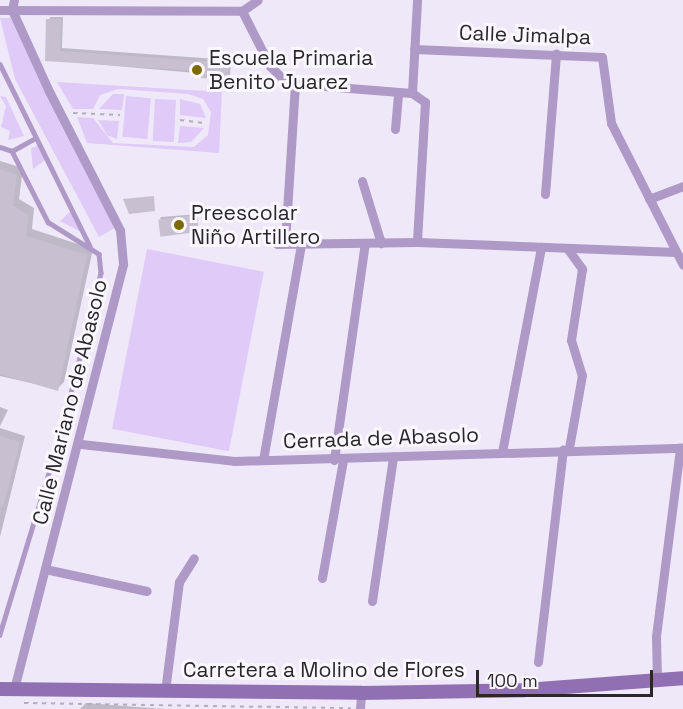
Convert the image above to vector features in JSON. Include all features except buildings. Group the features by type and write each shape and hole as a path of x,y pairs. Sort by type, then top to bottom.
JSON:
{"main road":[{"name":"Carretera a Molino de Flores","path":"7,689 361,693 683,678"}],"street":[{"path":"0,10 13,5 242,11 258,0"},
{"path":"412,93 417,0"},
{"name":"Calle Mariano de Abasolo","path":"7,689 81,444 115,311 122,237 13,5"},
{"path":"242,11 277,75 295,84 412,93 421,96 427,110 417,242"},
{"name":"Calle Jimalpa","path":"414,50 556,53 602,57 611,123 649,199"},
{"path":"545,194 556,53"},
{"path":"295,84 281,244 417,242 676,252"},
{"path":"395,129 398,92"},
{"path":"362,181 381,243"},
{"path":"683,186 649,199 683,266"},
{"path":"322,578 365,243"},
{"path":"263,460 301,244"},
{"path":"502,452 541,247"},
{"path":"538,662 566,448 582,375 571,340 582,269 567,248"},
{"name":"Cerrada de Abasolo","path":"81,444 263,460 338,460 566,448 682,448"},
{"path":"657,680 656,636 682,448"},
{"path":"372,601 393,457"},
{"path":"165,691 179,582 194,558"},
{"path":"45,569 147,591"},
{"path":"360,709 361,693"}],"lane":[{"path":"0,64 90,246"},
{"path":"12,151 35,138"},
{"path":"0,147 12,151 48,222 60,234 90,246 99,254 101,273 60,437 0,632"}],"path":[{"path":"73,113 120,115"},
{"path":"180,120 204,123"}],"shaded area":[{"path":"0,18 12,18 116,227 99,237 15,79"},
{"path":"57,82 222,92 219,153 87,143 77,117 93,118 113,143 194,147 208,135 211,112 203,99 188,94 118,89 100,95 93,109 73,109"},
{"path":"113,94 124,94 122,110 99,109"},
{"path":"0,96 6,97 24,136 8,140 10,131 1,127 6,106"},
{"path":"126,96 151,98 147,139 122,137"},
{"path":"155,99 176,100 174,142 153,141"},
{"path":"180,99 200,104 206,118 180,115"},
{"path":"98,120 119,121 117,139 107,135"},
{"path":"180,126 204,128 191,142 178,143"},
{"path":"38,146 46,159 33,169 31,148"},
{"path":"71,211 83,228 83,233 60,221"},
{"path":"147,249 264,272 229,451 112,429"}],"place":[{"name":"Escuela Primaria Benito Juarez","path":"197,70"},
{"name":"Preescolar Niño Artillero","path":"179,225"}]}
